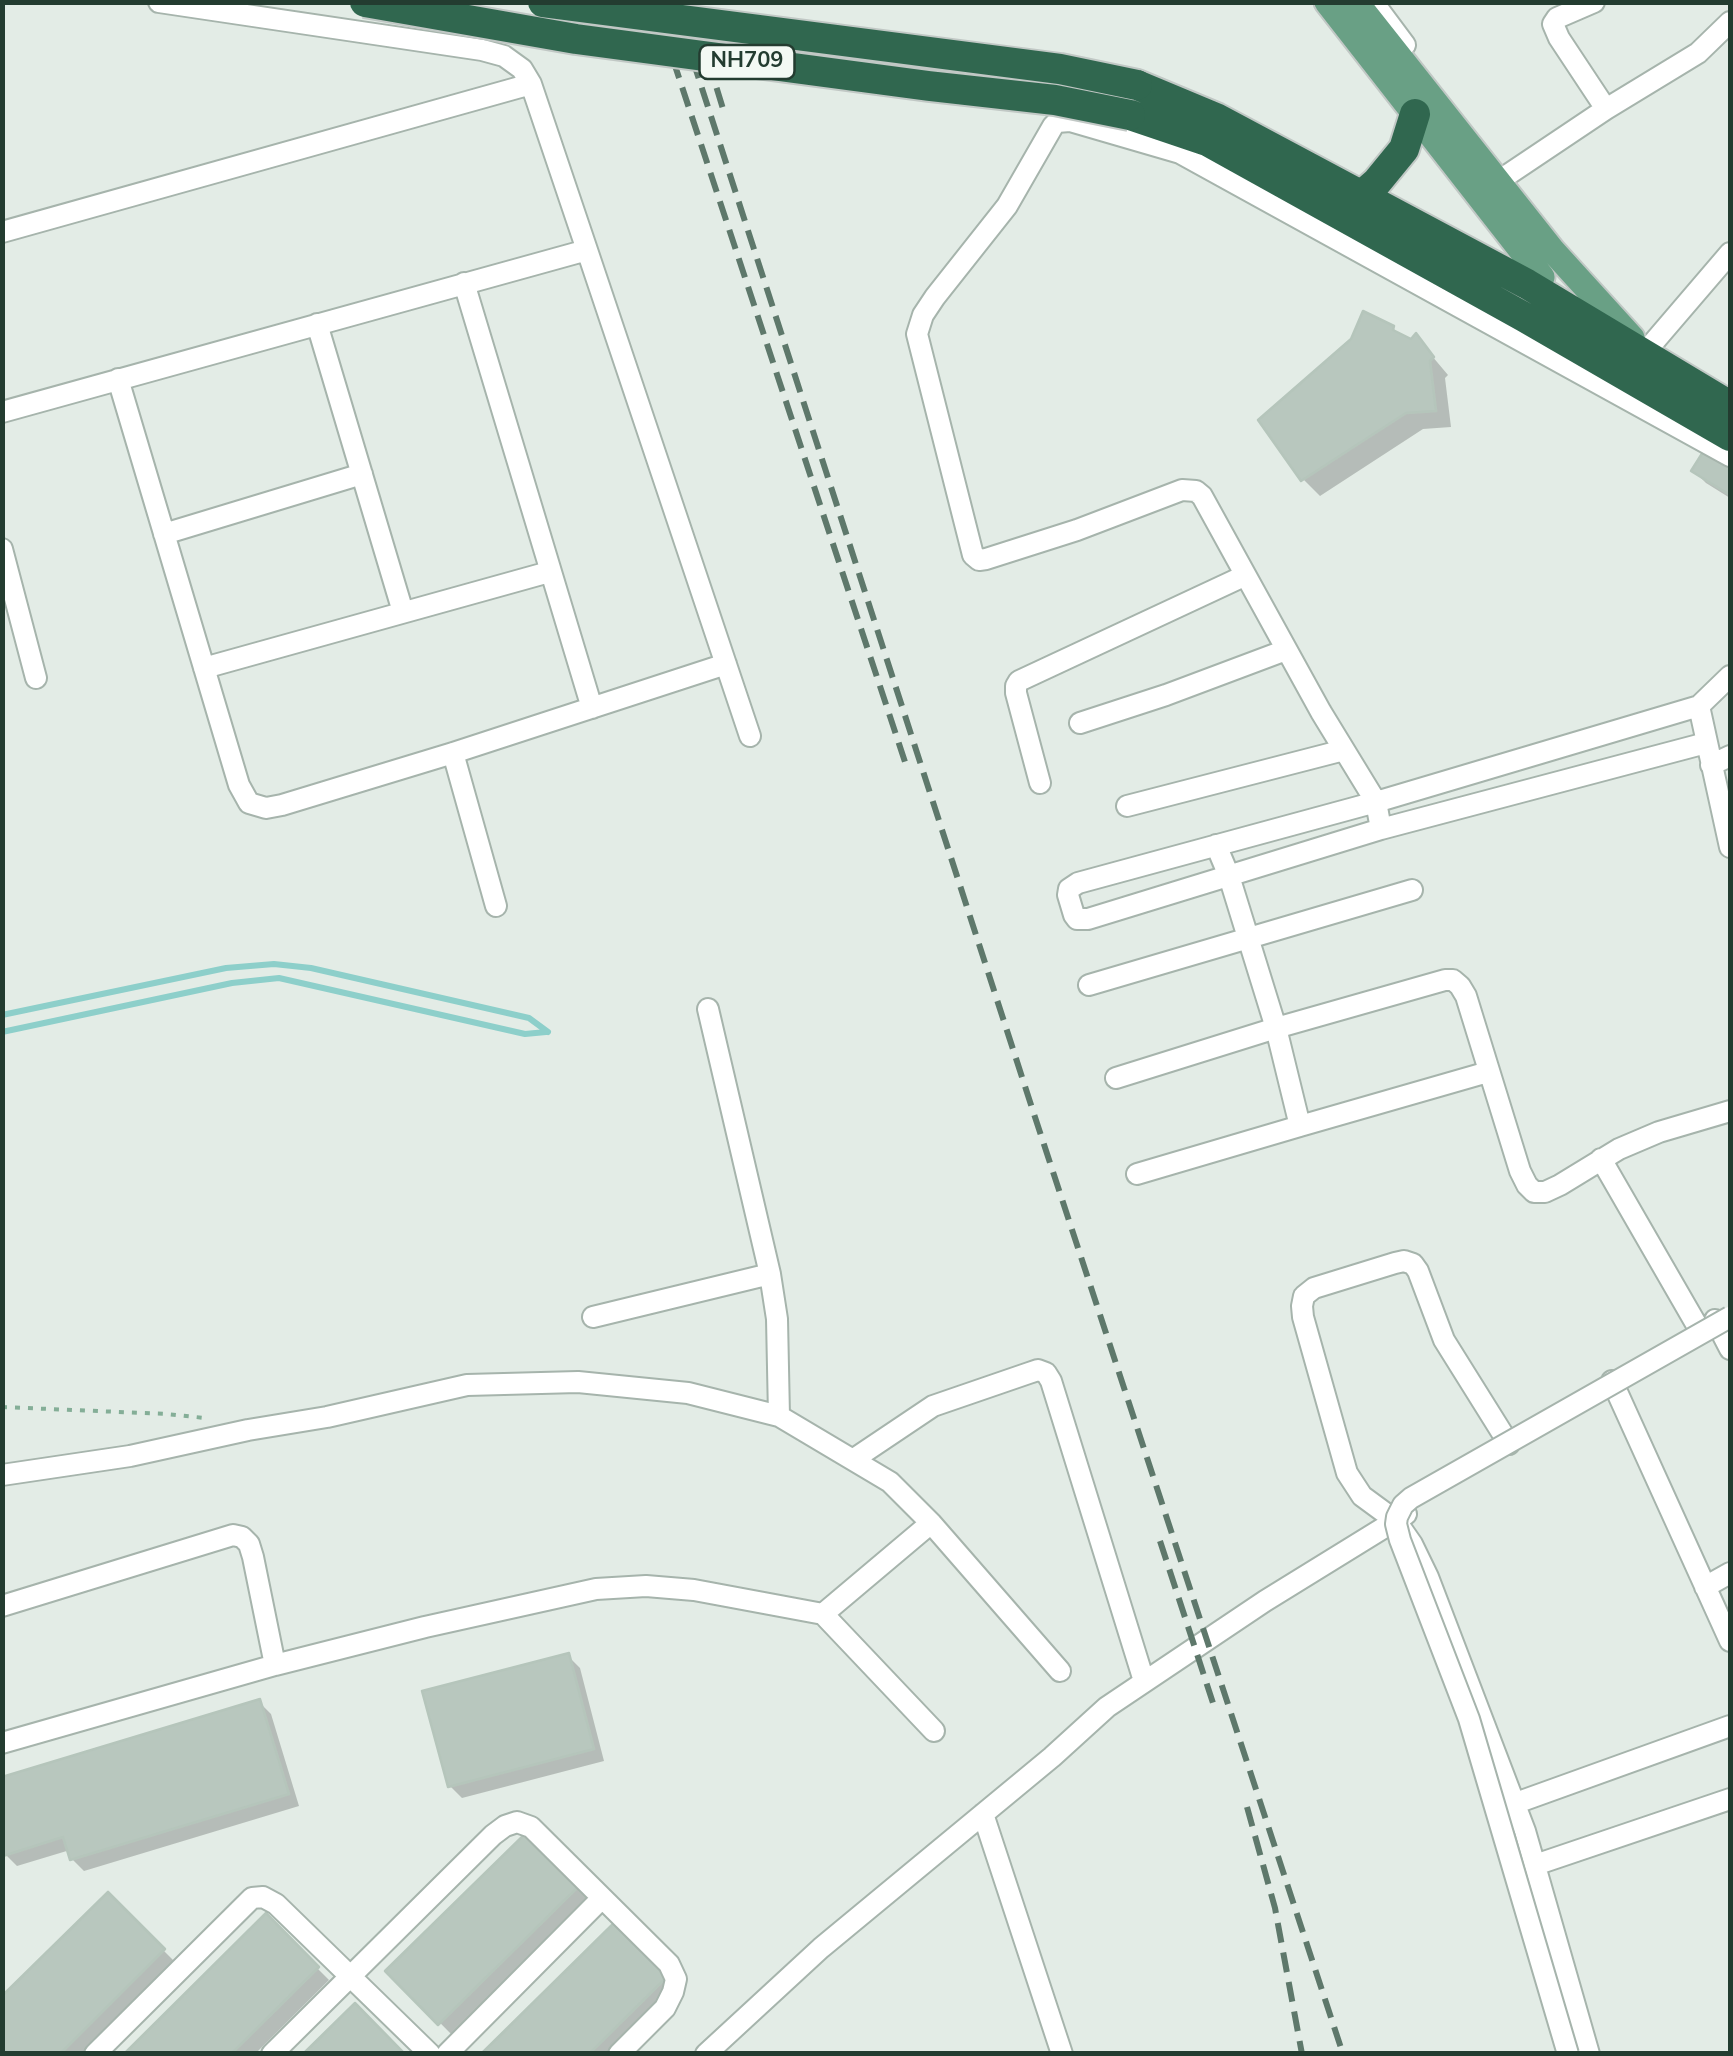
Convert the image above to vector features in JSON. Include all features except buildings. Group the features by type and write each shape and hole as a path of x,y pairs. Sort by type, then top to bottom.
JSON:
{"highway":[{"name":"NH709","path":"365,2 576,39 1055,100 1130,115 1207,141 1534,295"},
{"name":"NH709","path":"543,2 1060,69 1137,85 1216,118 1534,295 1557,319 1730,436"},
{"path":"1361,196 1404,149 1416,114"},
{"name":"NH709","path":"1557,319 1654,353 1730,406"}],"main road":[{"path":"1327,2 1416,114 1534,295"},
{"path":"1356,2 1608,315 1654,353"},
{"path":"1534,295 1554,251"},
{"path":"1557,319 1730,418"}],"street":[{"path":"159,2 482,50 504,56 522,69 531,84 588,250 750,736"},
{"path":"492,2 504,56"},
{"path":"1373,2 1506,176 1654,353 1730,391"},
{"path":"1594,2 1557,18 1553,24 1606,110"},
{"path":"1506,176 1698,54 1730,22"},
{"path":"2,232 531,84"},
{"path":"1381,829 1376,802 1286,650 1202,496 1190,489 986,559 978,560 973,555 917,334 934,297 1007,206 1057,122 1085,125 1180,153 1730,456"},
{"path":"2,412 588,250"},
{"path":"1654,353 1730,253"},
{"path":"464,283 592,708"},
{"path":"317,324 403,612"},
{"path":"118,379 239,784 249,803 266,808 282,805 726,664"},
{"path":"164,534 362,474"},
{"path":"2,549 36,678"},
{"path":"204,668 549,572"},
{"path":"1040,783 1016,693 1020,681 1244,576"},
{"path":"1080,723 1286,650"},
{"path":"1706,743 1381,829 1088,920 1074,915 1068,895 1072,886 1376,802 1699,706 1730,676"},
{"path":"1699,706 1706,743 1721,760 1730,847"},
{"path":"1127,806 1344,750"},
{"path":"454,753 496,906"},
{"path":"1216,844 1230,876 1276,1028 1300,1126"},
{"path":"1090,984 1412,890"},
{"path":"1116,1078 1276,1028 1453,980 1466,996 1520,1171 1534,1192 1560,1185 1619,1149 1660,1132 1730,1111"},
{"path":"708,1009 770,1274 778,1320 779,1416"},
{"path":"1138,1174 1488,1072"},
{"path":"1601,1160 1719,1319 1730,1349"},
{"path":"1509,1444 1444,1340 1413,1264 1404,1261 1314,1288 1304,1296 1303,1317 1347,1474 1362,1496 1396,1520 1428,1577 1516,1802 1588,2054"},
{"path":"594,1318 770,1274"},
{"path":"706,2054 821,1948 1144,1681 1509,1444 1719,1319"},
{"path":"1568,2054 1468,1719 1400,1540 1397,1517 1411,1498 1719,1319"},
{"path":"854,1460 933,1406 1038,1370 1046,1373 1144,1681"},
{"path":"1612,1381 1730,1642"},
{"path":"2,1475 130,1456 467,1385 578,1382 688,1393 779,1416 890,1482 931,1523 1060,1672"},
{"path":"823,1614 931,1523"},
{"path":"2,1606 233,1535 249,1544 254,1556 276,1665"},
{"path":"1705,1587 1730,1573"},
{"path":"2,1743 426,1627 596,1588 646,1586 694,1590 823,1614 934,1731"},
{"path":"1516,1802 1730,1726"},
{"path":"1536,1865 1730,1799"},
{"path":"983,1814 1062,2054"},
{"path":"272,2054 505,1826 517,1822 530,1827 669,1964 676,1979 664,2008 620,2054"},
{"path":"95,2054 252,1898 263,1897 276,1904 430,2054"},
{"path":"448,2054 602,1898"}],"path":[{"path":"2,1407 167,1414 214,1420 248,1430"}],"waterway":[{"path":"2,1015 226,968 274,964 311,968 529,1018 548,1032"},
{"path":"2,1032 232,983 279,978 525,1034 546,1032"}],"railway":[{"path":"654,2 908,771"},
{"path":"674,2 1343,2054"},
{"path":"690,2 724,112"},
{"path":"1160,1541 1213,1703"},
{"path":"1247,1807 1275,1908 1302,2054"}]}
